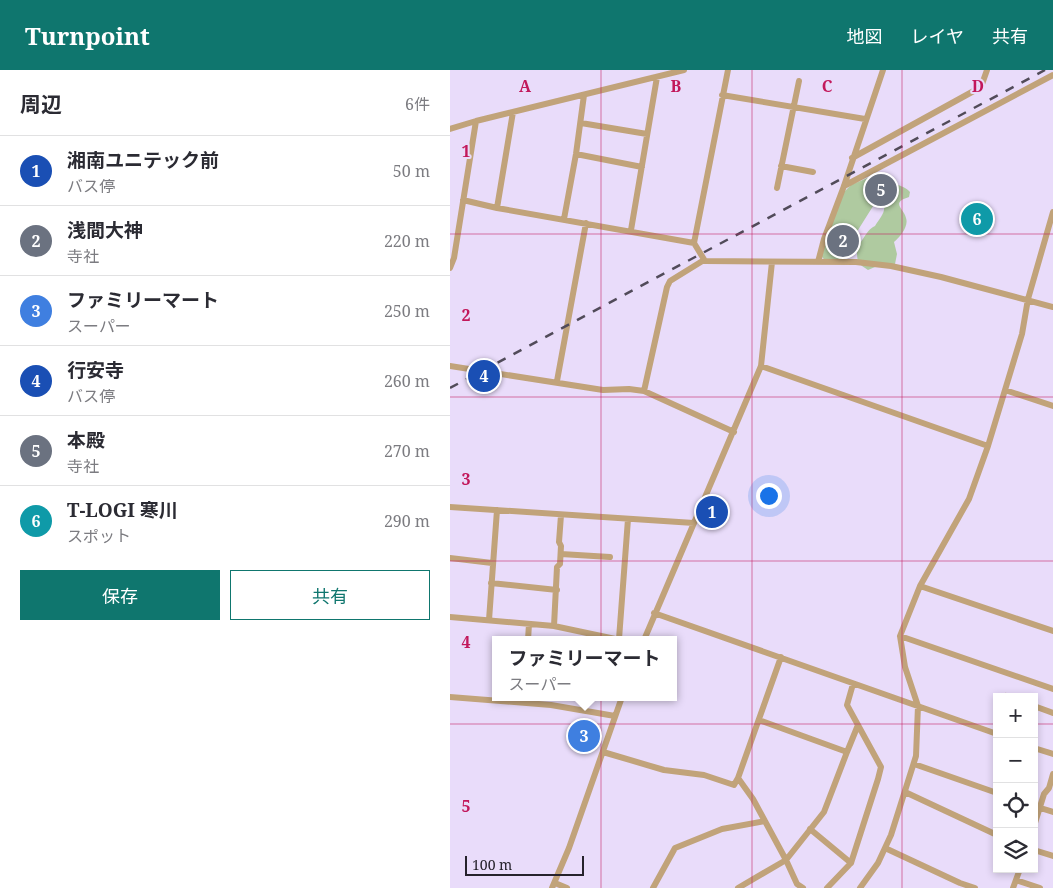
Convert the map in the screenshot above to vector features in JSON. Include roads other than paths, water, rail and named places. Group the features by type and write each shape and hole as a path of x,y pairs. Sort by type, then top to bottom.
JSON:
{"street":[{"path":"450,129 684,70"},
{"path":"704,260 694,243 728,70"},
{"path":"818,262 824,239 883,70"},
{"path":"852,158 981,87 987,70"},
{"path":"844,186 1053,75"},
{"path":"631,230 657,77"},
{"path":"777,188 798,81"},
{"path":"564,219 584,95"},
{"path":"722,95 865,119"},
{"path":"497,208 513,112"},
{"path":"450,268 454,258 476,121"},
{"path":"581,123 647,134"},
{"path":"576,154 642,167"},
{"path":"781,166 813,172"},
{"path":"463,200 497,208 631,230 694,243"},
{"path":"860,888 878,863 891,835 916,756 918,706 904,667 900,636 920,586 969,499 988,446 1022,334 1028,299 1053,212"},
{"path":"557,381 586,223"},
{"path":"644,391 667,287 670,281 704,260 856,262 909,269 1053,307"},
{"path":"645,636 761,366 772,262"},
{"path":"450,366 557,381 603,390 629,389 644,391 734,432"},
{"path":"761,366 988,446"},
{"path":"1005,390 1053,406"},
{"path":"450,507 694,523"},
{"path":"489,620 497,510"},
{"path":"554,626 557,567 560,564 561,554 559,542 561,515"},
{"path":"620,636 628,519"},
{"path":"561,554 610,557"},
{"path":"450,558 492,563"},
{"path":"491,583 557,590"},
{"path":"920,586 1053,631"},
{"path":"654,613 993,733"},
{"path":"450,617 554,626 601,636"},
{"path":"528,636 530,624"},
{"path":"900,636 1053,688"},
{"path":"603,752 664,770 704,775 734,785 781,657"},
{"path":"827,888 851,863 878,779 880,767 847,705 853,684"},
{"path":"450,697 492,699"},
{"path":"529,701 615,716"},
{"path":"567,888 554,886 621,701"},
{"path":"1038,707 1053,713"},
{"path":"759,720 847,752"},
{"path":"738,888 786,860 824,812 858,725"},
{"path":"1038,749 1053,754"},
{"path":"914,764 993,791"},
{"path":"1038,805 1048,788 1053,774"},
{"path":"738,778 753,798 797,884 801,888"},
{"path":"905,792 993,832"},
{"path":"1038,807 1053,812"},
{"path":"653,888 675,848 722,829 765,821"},
{"path":"810,829 851,863"},
{"path":"885,848 960,883 975,888"},
{"path":"1038,851 1053,856"},
{"path":"1013,888 1019,873"},
{"path":"1016,880 1040,888"}],"railway":[{"path":"450,388 1045,70"}],"place":[{"name":"本殿","path":"881,190"},
{"name":"T-LOGI 寒川","path":"977,219"},
{"name":"浅間大神","path":"843,241"},
{"name":"行安寺","path":"484,376"},
{"name":"湘南ユニテック前","path":"712,512"},
{"name":"ファミリーマート","path":"584,736"}]}
